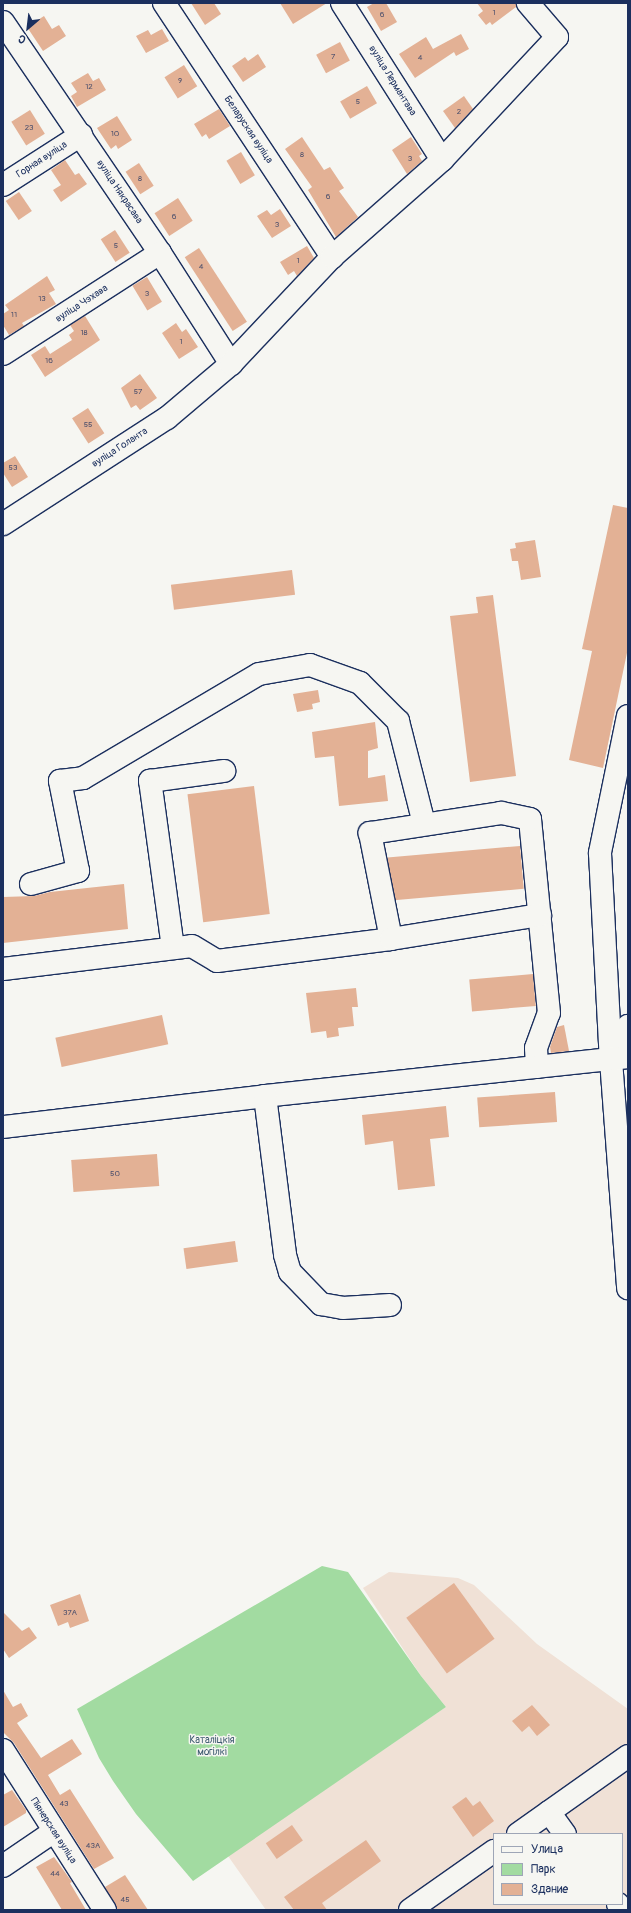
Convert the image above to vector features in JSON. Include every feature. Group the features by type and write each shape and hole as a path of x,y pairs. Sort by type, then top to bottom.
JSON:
{"street":[{"name":"Беларуская вуліца","path":"164,3 332,257"},
{"name":"вуліца Лермантава","path":"342,3 442,160"},
{"name":"вуліца Голанта","path":"3,524 167,418 231,364 332,257 442,160 557,38 528,3"},
{"name":"вуліца Някрасава","path":"3,22 160,253 231,364"},
{"name":"Горная вуліца","path":"3,185 81,135"},
{"name":"вуліца Чэхава","path":"3,354 160,253"},
{"path":"31,884 78,871 60,781 83,778 259,674 303,666 310,665 360,683 398,721 424,824"},
{"path":"628,716 600,853 620,1058 628,1288"},
{"path":"173,948 150,781 224,770"},
{"path":"391,939 370,833 501,813 530,819 549,1013 536,1048 538,1067"},
{"path":"3,969 192,946 217,961 391,939 540,915"},
{"path":"620,1058 628,1026"},
{"path":"3,1127 265,1096 620,1058"},
{"path":"265,1096 285,1255 290,1272 321,1304 343,1308 390,1305"},
{"name":"Піянерская вуліца","path":"3,1750 53,1832 105,1910"},
{"path":"519,1833 628,1756"},
{"path":"549,1812 564,1833"},
{"path":"3,1866 53,1832"},
{"path":"410,1910 493,1852"}],"shaded area":[{"path":"389,1572 458,1578 474,1585 537,1644 628,1709 628,1910 266,1910 228,1856 446,1707 421,1676 363,1588"}],"green space":[{"name":"Каталіцкія могілкі","path":"322,1566 348,1572 421,1676 446,1707 193,1881 136,1814 113,1781 99,1758 77,1709"}],"building":[{"path":"191,3 214,3 221,14 205,25"},
{"path":"280,3 327,3 293,24"},
{"path":"374,3 386,3 397,22 381,31 367,7"},
{"path":"477,3 516,3 516,7 492,25 490,22 486,25 478,15 483,11"},
{"path":"44,16 52,29 59,25 66,36 43,51 27,27"},
{"path":"162,29 169,41 146,53 136,36 148,30 151,35"},
{"path":"461,34 469,49 456,56 454,52 415,78 399,54 426,37 433,49"},
{"path":"340,42 350,61 326,73 316,55"},
{"path":"258,54 266,67 243,82 232,66 245,57 248,61"},
{"path":"184,65 197,86 178,98 164,77"},
{"path":"88,73 93,81 99,78 106,90 77,107 71,96 77,92 71,83"},
{"path":"367,86 377,103 350,119 340,102"},
{"path":"464,96 473,109 455,128 443,111"},
{"path":"219,109 230,126 209,139 206,134 202,137 194,124"},
{"path":"30,110 45,134 26,145 11,122"},
{"path":"117,116 132,140 118,149 116,145 111,149 97,128"},
{"path":"302,137 324,170 330,167 344,188 339,191 358,217 336,237 308,190 312,187 285,149"},
{"path":"411,137 422,154 419,156 422,161 407,174 392,150"},
{"path":"241,152 255,175 240,184 226,161"},
{"path":"65,160 75,175 79,173 87,184 61,202 53,190 61,185 51,170"},
{"path":"139,163 154,186 140,194 126,172"},
{"path":"19,192 32,211 19,220 6,201"},
{"path":"178,198 193,221 169,236 155,213"},
{"path":"280,209 291,226 272,238 257,216 267,210 271,215"},
{"path":"115,230 130,253 115,262 101,239"},
{"path":"307,246 314,258 297,276 294,271 288,275 280,262"},
{"path":"199,248 247,322 233,331 185,257"},
{"path":"47,276 55,290 49,293 56,304 22,323 24,326 9,335 3,325 3,314 9,310 5,305"},
{"path":"147,277 162,302 147,311 132,286"},
{"path":"85,316 100,340 45,377 31,355 45,346 50,354 72,340 69,335 74,331 70,325"},
{"path":"176,323 182,332 186,329 198,347 179,359 162,333"},
{"path":"140,374 157,398 140,410 136,405 131,408 121,388"},
{"path":"88,408 104,433 88,444 72,418"},
{"path":"15,456 28,477 12,487 3,473 3,463"},
{"path":"613,505 628,508 628,648 603,768 569,760 592,651 582,649"},
{"path":"535,540 541,577 521,580 518,561 512,561 510,549 516,548 515,543"},
{"path":"292,570 295,595 174,610 171,585"},
{"path":"493,595 516,776 470,782 450,616 478,613 476,597"},
{"path":"318,690 320,702 312,704 313,709 297,712 293,694"},
{"path":"375,722 378,748 368,751 368,778 385,775 388,801 339,806 334,756 315,758 312,732"},
{"path":"254,786 270,914 203,922 187,794"},
{"path":"520,846 524,889 391,900 388,858"},
{"path":"124,884 128,929 3,943 3,897 34,896 50,892"},
{"path":"533,974 536,1006 472,1011 469,980"},
{"path":"356,988 358,1007 352,1007 354,1026 338,1028 339,1036 327,1038 326,1031 311,1033 306,993"},
{"path":"162,1015 168,1044 62,1067 55,1038"},
{"path":"564,1025 569,1051 551,1053 550,1047 557,1027"},
{"path":"555,1092 557,1122 479,1127 477,1097"},
{"path":"446,1106 449,1137 430,1139 435,1186 398,1190 393,1141 365,1145 362,1115"},
{"path":"157,1154 159,1186 73,1192 71,1160"},
{"path":"235,1241 238,1262 186,1269 184,1248"},
{"path":"454,1583 495,1639 447,1674 406,1618"},
{"path":"80,1594 89,1621 70,1628 68,1622 58,1626 50,1605"},
{"path":"3,1612 22,1631 29,1627 37,1638 9,1658 3,1649"},
{"path":"3,1690 13,1707 21,1703 28,1716 17,1723 41,1758 72,1739 82,1754 48,1775 60,1795 70,1789 114,1858 94,1869 14,1743 3,1732"},
{"path":"532,1705 550,1725 537,1736 529,1726 522,1732 512,1721"},
{"path":"12,1790 26,1810 26,1813 3,1827 3,1795"},
{"path":"466,1797 473,1806 480,1801 494,1821 473,1837 452,1807"},
{"path":"292,1825 303,1841 277,1859 266,1843"},
{"path":"366,1840 381,1861 322,1903 327,1910 294,1910 284,1897"},
{"path":"54,1857 72,1882 70,1883 86,1910 62,1910 36,1867"},
{"path":"125,1875 148,1910 117,1910 105,1887"}]}
